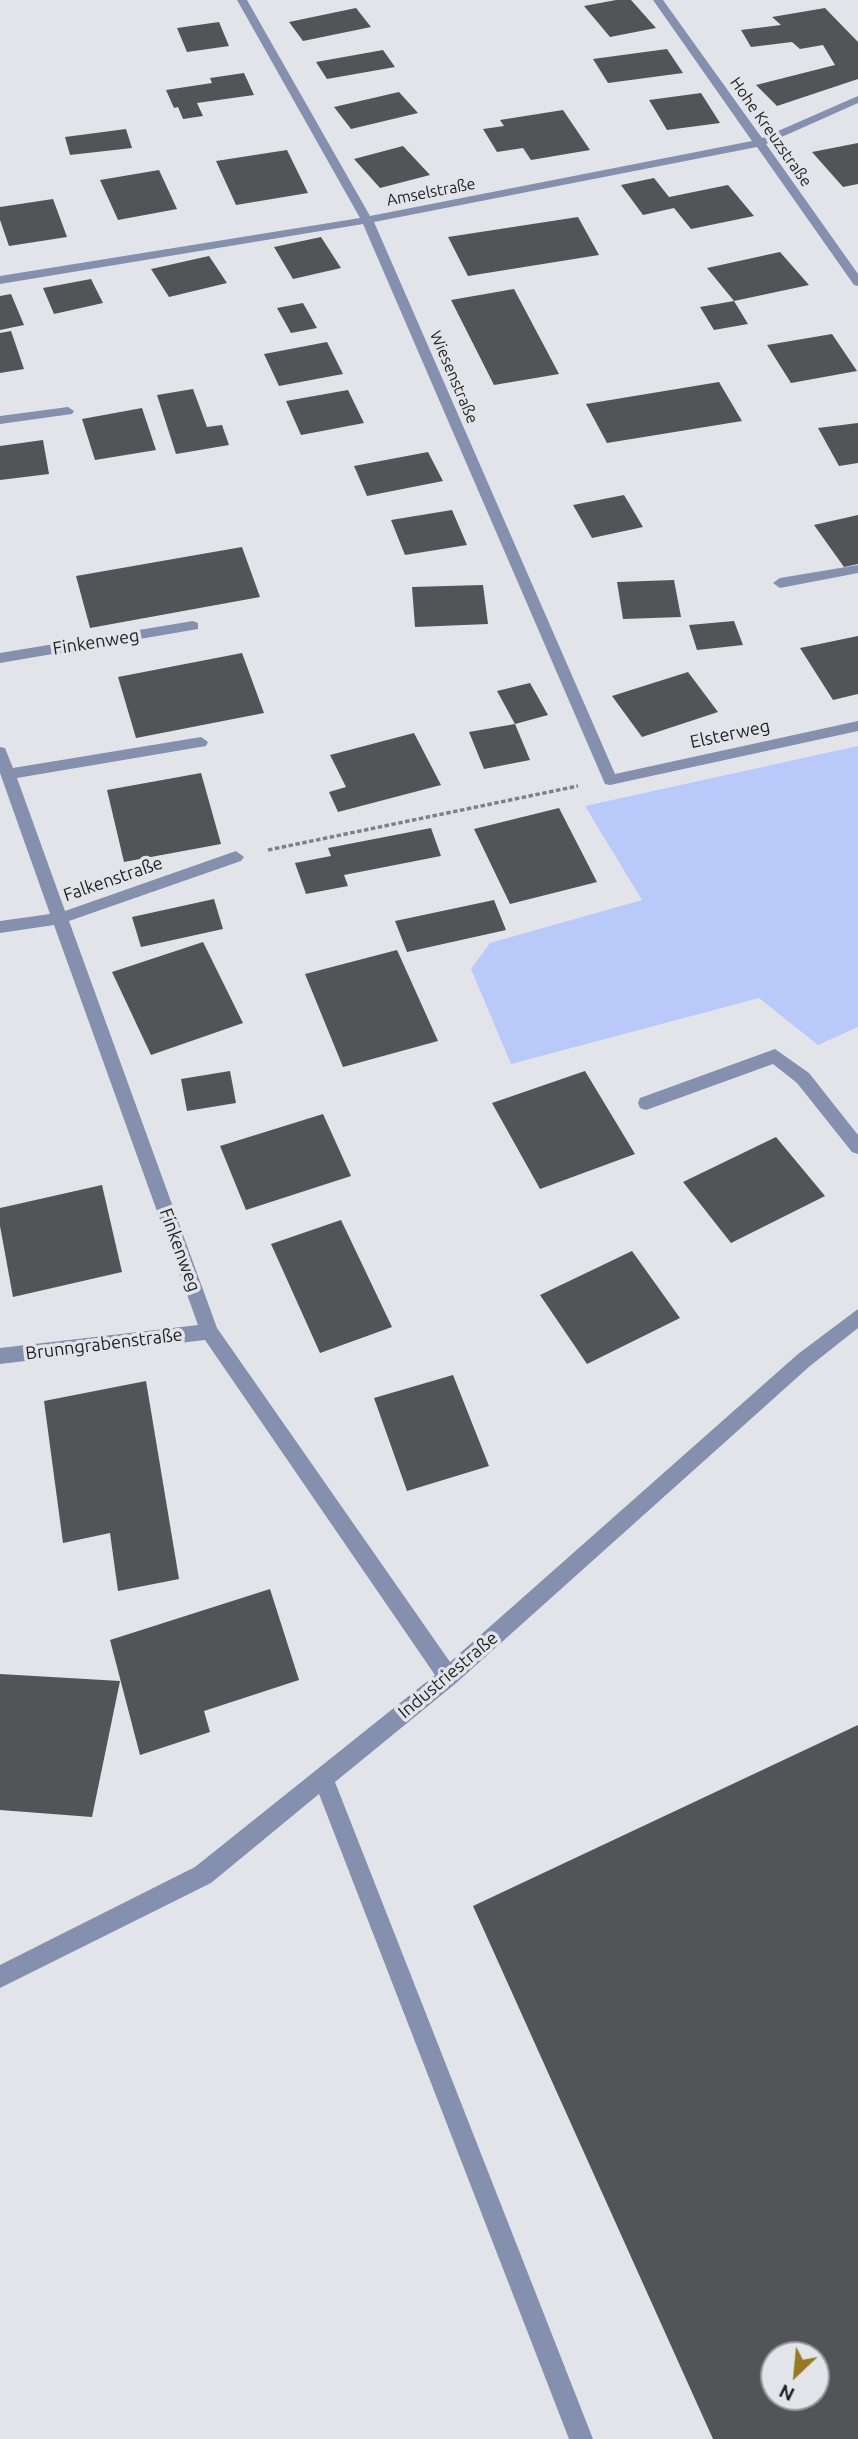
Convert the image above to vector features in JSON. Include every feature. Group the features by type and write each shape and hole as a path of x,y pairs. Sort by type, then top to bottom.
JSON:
{"street":[{"name":"Wiesenstraße","path":"243,0 367,220 610,780"},
{"name":"Hohe Kreuzstraße","path":"658,0 858,282"},
{"name":"Amselstraße","path":"0,279 367,220 760,143 858,99"},
{"path":"0,420 68,411"},
{"path":"780,583 858,569"},
{"name":"Finkenweg","path":"0,658 193,626"},
{"name":"Elsterweg","path":"610,780 858,726"},
{"path":"8,774 201,742"},
{"name":"Finkenweg","path":"0,752 209,1332 448,1677"},
{"name":"Falkenstraße","path":"0,927 61,918 236,857"},
{"path":"646,1103 775,1056 803,1078 858,1147"},
{"name":"Industriestraße","path":"0,1978 203,1875 448,1677 804,1360 858,1317"},
{"name":"Brunngrabenstraße","path":"0,1356 209,1332"},
{"path":"323,1778 581,2439"}],"path":[{"path":"236,857 610,780"}],"shaded area":[{"path":"858,746 858,1027 818,1045 759,998 511,1064 471,969 490,943 642,900 585,806"}],"building":[{"path":"631,0 656,28 610,37 584,6"},
{"path":"356,8 371,27 303,41 289,22"},
{"path":"825,8 858,42 858,79 777,106 756,85 835,65 823,45 800,49 792,42 751,47 741,30 781,25 772,17"},
{"path":"219,22 229,46 187,52 177,28"},
{"path":"667,49 683,73 608,83 593,59"},
{"path":"383,50 395,67 327,79 316,62"},
{"path":"244,73 254,95 197,103 203,116 183,119 178,107 174,108 166,90 212,83 210,78"},
{"path":"399,92 418,113 351,129 334,107"},
{"path":"701,93 720,123 667,130 649,100"},
{"path":"563,110 590,150 531,160 523,148 497,152 483,129 504,126 500,120"},
{"path":"126,129 132,148 70,155 65,137"},
{"path":"858,143 858,184 843,187 812,152"},
{"path":"403,146 430,175 380,188 354,159"},
{"path":"287,150 308,193 236,205 216,161"},
{"path":"159,170 177,209 118,220 100,180"},
{"path":"654,178 669,197 728,185 754,216 691,229 674,208 643,215 621,185"},
{"path":"53,199 67,237 9,246 0,220 0,207"},
{"path":"578,217 599,255 468,276 448,237"},
{"path":"321,237 341,268 293,279 274,247"},
{"path":"780,252 809,285 734,301 707,268"},
{"path":"209,256 227,283 169,297 151,269"},
{"path":"91,279 103,303 54,314 43,288"},
{"path":"514,289 559,374 494,385 451,300"},
{"path":"11,294 24,325 0,330 0,296"},
{"path":"734,301 748,324 714,330 700,307"},
{"path":"303,303 317,328 291,333 277,308"},
{"path":"11,331 24,369 0,373 0,333"},
{"path":"832,334 857,371 791,383 767,345"},
{"path":"327,342 343,374 279,386 264,354"},
{"path":"719,382 742,421 607,443 586,404"},
{"path":"193,389 207,427 222,425 229,445 176,454 157,395"},
{"path":"348,390 364,423 301,435 286,401"},
{"path":"142,408 156,450 95,460 82,419"},
{"path":"858,423 858,463 839,466 818,428"},
{"path":"43,440 49,474 0,480 0,446"},
{"path":"428,452 443,481 367,496 354,466"},
{"path":"624,495 643,527 592,538 573,505"},
{"path":"452,510 467,545 405,555 391,520"},
{"path":"858,515 858,564 844,567 814,525"},
{"path":"242,547 260,597 90,628 76,576"},
{"path":"674,580 681,617 623,619 617,582"},
{"path":"483,585 488,624 415,627 412,587"},
{"path":"734,621 743,645 697,650 689,625"},
{"path":"858,636 858,694 833,700 800,648"},
{"path":"242,653 264,713 136,738 118,677"},
{"path":"688,672 718,712 642,737 612,696"},
{"path":"530,683 548,715 515,724 497,691"},
{"path":"515,724 530,760 484,769 469,732"},
{"path":"414,733 441,785 338,812 329,792 346,787 330,755"},
{"path":"201,773 221,844 124,862 107,790"},
{"path":"559,808 597,882 510,904 474,829"},
{"path":"431,828 441,856 344,875 348,886 306,894 295,863 331,856 328,848"},
{"path":"214,899 223,929 141,947 132,917"},
{"path":"494,900 506,930 407,952 395,921"},
{"path":"203,942 243,1023 151,1055 112,972"},
{"path":"397,950 438,1041 343,1067 305,974"},
{"path":"230,1071 236,1103 187,1111 181,1079"},
{"path":"585,1071 635,1154 540,1189 492,1103"},
{"path":"323,1114 351,1176 246,1210 220,1146"},
{"path":"776,1137 825,1196 731,1243 683,1182"},
{"path":"102,1185 122,1272 13,1297 0,1226 0,1208"},
{"path":"341,1220 392,1327 320,1353 271,1244"},
{"path":"632,1251 680,1318 587,1364 540,1295"},
{"path":"453,1375 489,1466 407,1491 374,1398"},
{"path":"146,1381 179,1579 118,1591 110,1533 63,1543 44,1401"},
{"path":"270,1589 299,1680 204,1711 210,1732 140,1755 110,1640"},
{"path":"0,1674 120,1681 92,1817 0,1810"},
{"path":"858,1725 858,2439 713,2439 473,1906"}]}
